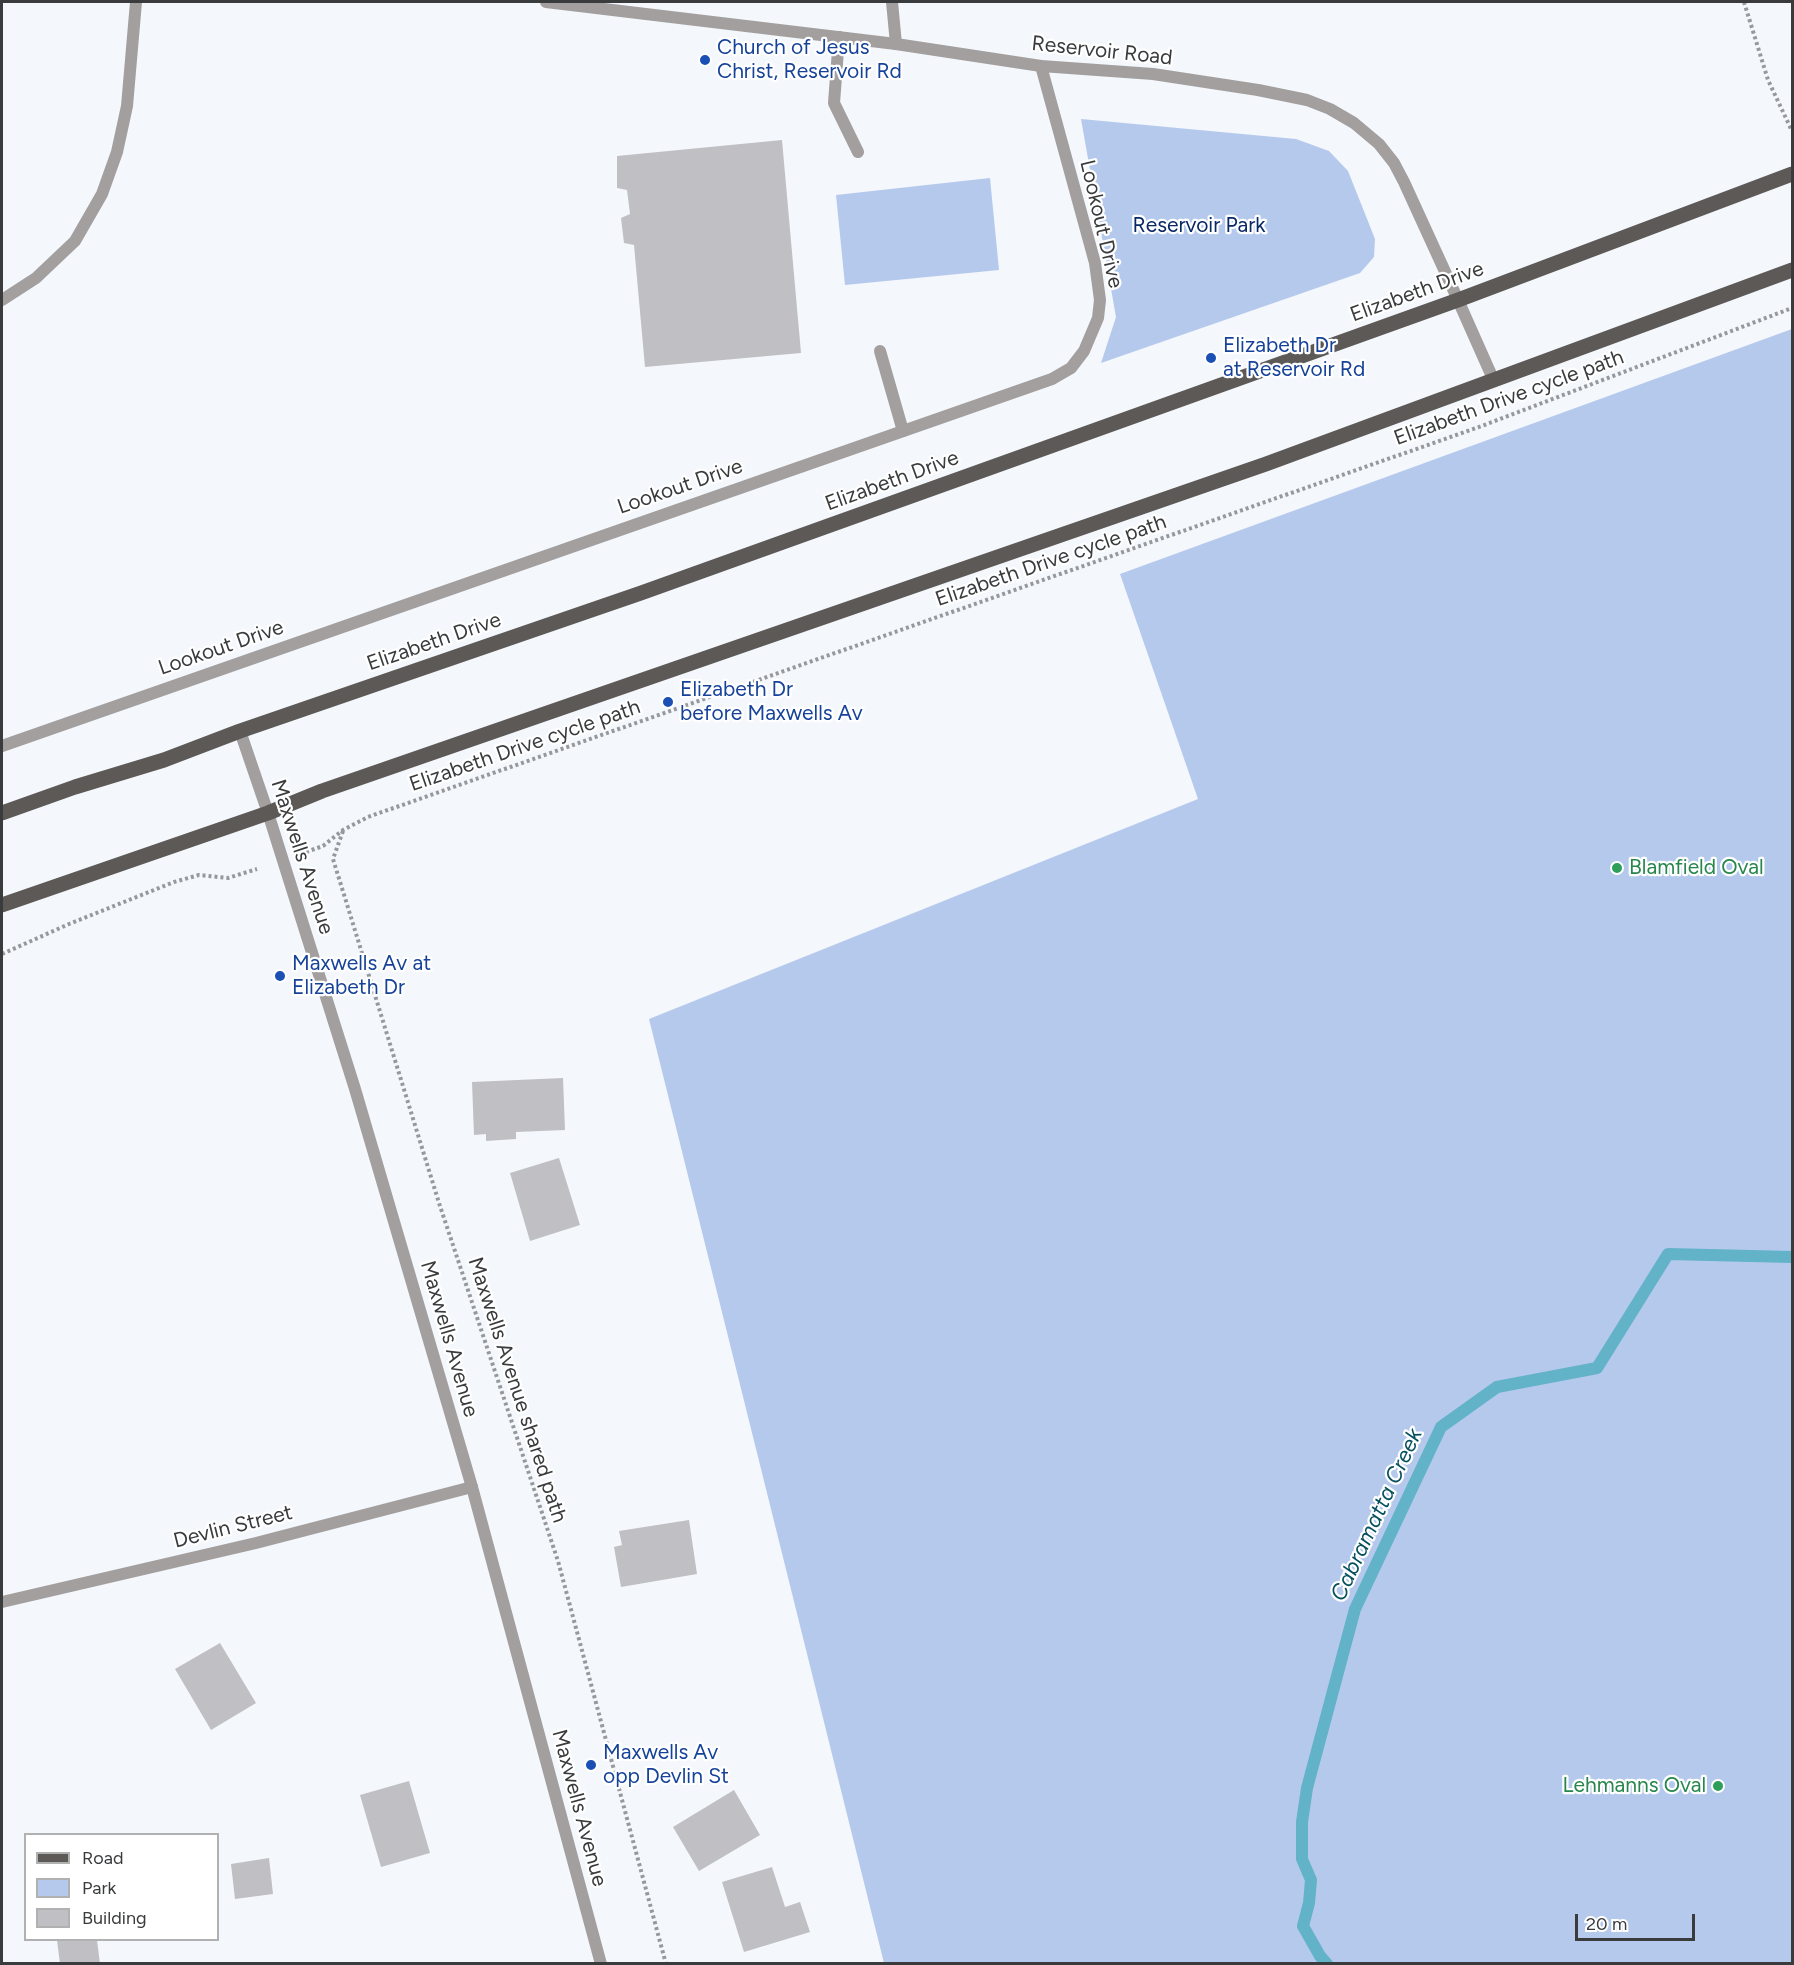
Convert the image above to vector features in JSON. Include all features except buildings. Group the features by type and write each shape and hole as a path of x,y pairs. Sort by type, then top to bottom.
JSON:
{"main road":[{"name":"Elizabeth Drive","path":"2,813 75,787 164,760 240,731 641,593 1458,300 1792,174"},
{"path":"2,905 268,813 322,791 1266,464 1792,270"}],"street":[{"path":"2,300 36,278 75,241 102,194 117,152 127,106 136,2"},
{"name":"Reservoir Road","path":"546,2 896,44 1041,66 1153,75 1258,90 1307,100 1330,109 1354,123 1379,144 1394,163 1494,381"},
{"path":"892,2 896,44"},
{"path":"839,37 834,103 858,152"},
{"name":"Lookout Drive","path":"2,746 1052,379 1071,368 1084,351 1092,335 1098,318 1100,300 1096,273 1041,66"},
{"path":"880,351 903,431"},
{"name":"Maxwells Avenue","path":"240,731 355,1089 472,1487 601,1964"},
{"name":"Devlin Street","path":"2,1602 256,1543 472,1487"}],"path":[{"path":"1744,2 1768,80 1792,131"},
{"name":"Elizabeth Drive cycle path","path":"323,846 343,830 379,813 1479,427 1792,308"},
{"name":"Maxwells Avenue shared path","path":"343,830 333,859 439,1203 558,1561 666,1964"},
{"path":"2,954 69,924 174,882 199,875 228,878"}],"green space":[{"name":"Reservoir Park","path":"1081,119 1296,139 1329,151 1348,171 1375,239 1374,257 1360,273 1101,363 1116,317"},
{"path":"990,178 999,270 845,285 836,195"},
{"path":"1792,329 1792,1963 884,1963 649,1019 1198,799 1120,574"}],"waterway":[{"name":"Cabramatta Creek","path":"1327,1964 1303,1926 1309,1903 1311,1880 1302,1859 1302,1822 1307,1788 1355,1609 1441,1427 1497,1387 1597,1368 1668,1254 1792,1257"}],"place":[{"name":"Church of Jesus Christ, Reservoir Rd","path":"705,60"},
{"name":"Elizabeth Dr at Reservoir Rd","path":"1211,358"},
{"name":"Elizabeth Dr before Maxwells Av","path":"668,702"},
{"name":"Blamfield Oval","path":"1617,868"},
{"name":"Maxwells Av at Elizabeth Dr","path":"280,976"},
{"name":"Maxwells Av opp Devlin St","path":"591,1765"},
{"name":"Lehmanns Oval","path":"1718,1786"}]}
